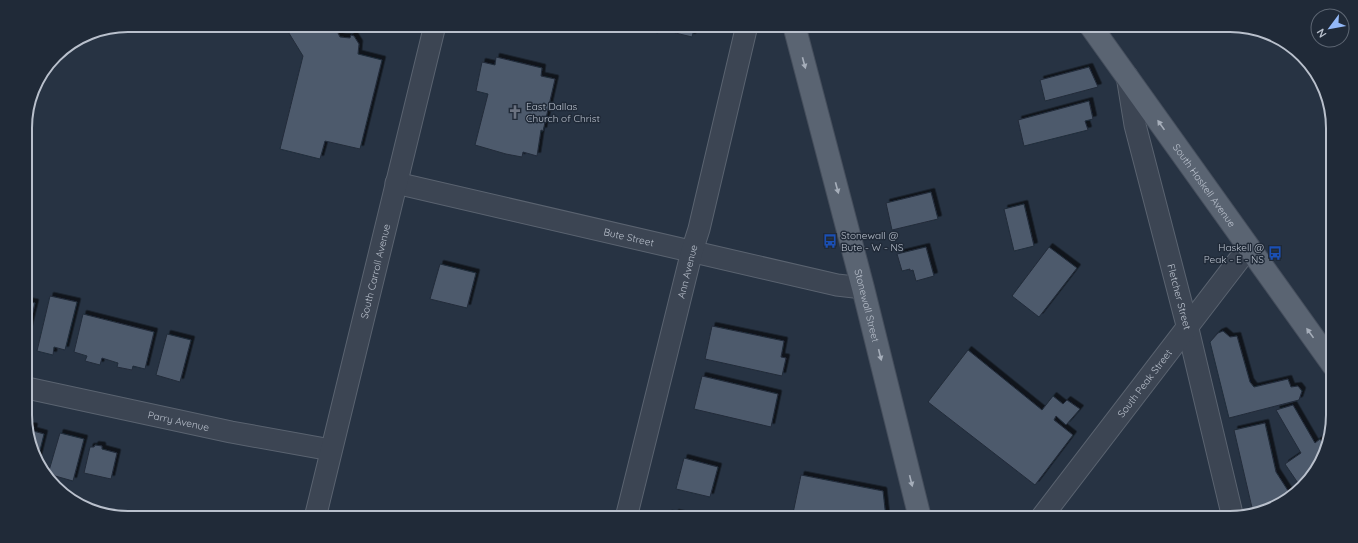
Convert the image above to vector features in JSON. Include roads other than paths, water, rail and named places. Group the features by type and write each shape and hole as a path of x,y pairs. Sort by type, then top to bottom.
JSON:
{"main road":[{"name":"Stonewall Street","path":"796,32 863,288 918,511"},
{"name":"South Haskell Avenue","path":"1095,32 1326,355"}],"street":[{"name":"South Carroll Avenue","path":"317,511 433,32"},
{"name":"Ann Avenue","path":"628,511 692,251 699,229 745,32"},
{"name":"Fletcher Street","path":"1127,76 1136,126 1188,329 1231,511"},
{"name":"Bute Street","path":"396,183 837,285 863,288"},
{"name":"South Peak Street","path":"1046,511 1188,329 1248,248"},
{"name":"Parry Avenue","path":"32,389 231,432 331,450"}],"place":[{"name":"East Dallas Church of Christ","path":"515,112"},
{"name":"Stonewall @ Bute - W - NS","path":"830,241"},
{"name":"Haskell @ Peak - E - NS","path":"1275,253"}]}
